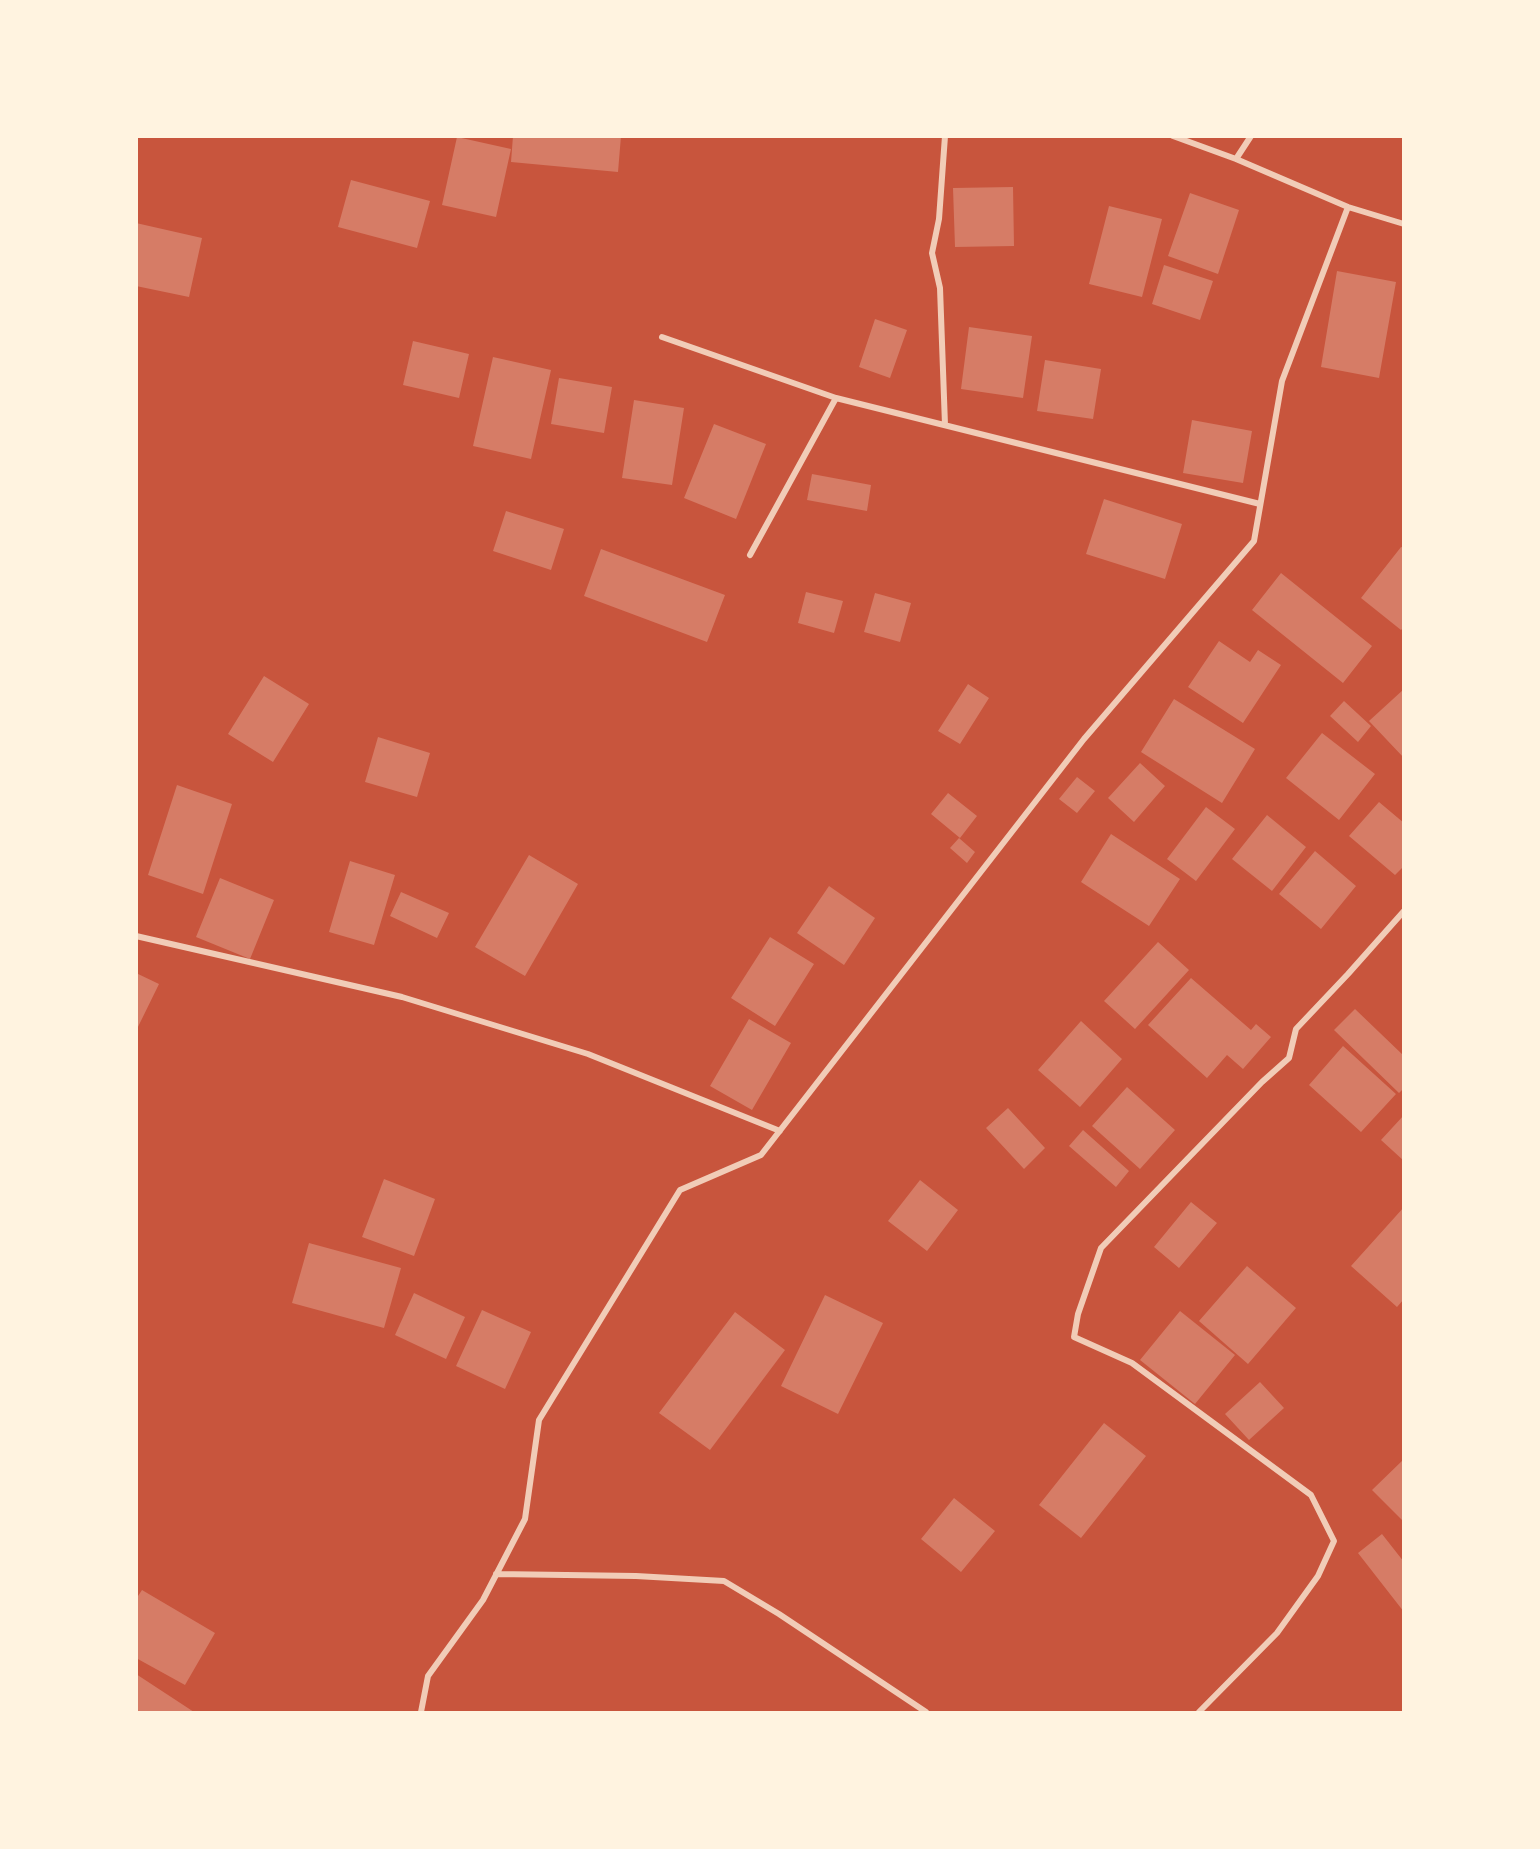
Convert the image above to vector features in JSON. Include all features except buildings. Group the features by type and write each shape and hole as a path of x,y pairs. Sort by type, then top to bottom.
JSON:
{"street":[{"path":"945,136 939,219 932,253 940,288 945,425"},
{"path":"1173,136 1236,159 1348,207 1404,224"},
{"path":"1236,159 1251,136"},
{"path":"422,1713 428,1676 483,1600 525,1519 540,1420 680,1190 762,1155 1084,739 1254,541 1282,381 1348,207"},
{"path":"662,337 836,398 1260,504"},
{"path":"750,555 836,398"},
{"path":"1199,1713 1277,1634 1318,1576 1334,1541 1311,1495 1132,1364 1074,1337 1078,1314 1101,1248 1262,1082 1289,1058 1296,1029 1404,911"},
{"path":"136,936 390,994 424,1004 588,1054 780,1131"},
{"path":"496,1574 636,1576 724,1581 779,1614 926,1713"}]}
